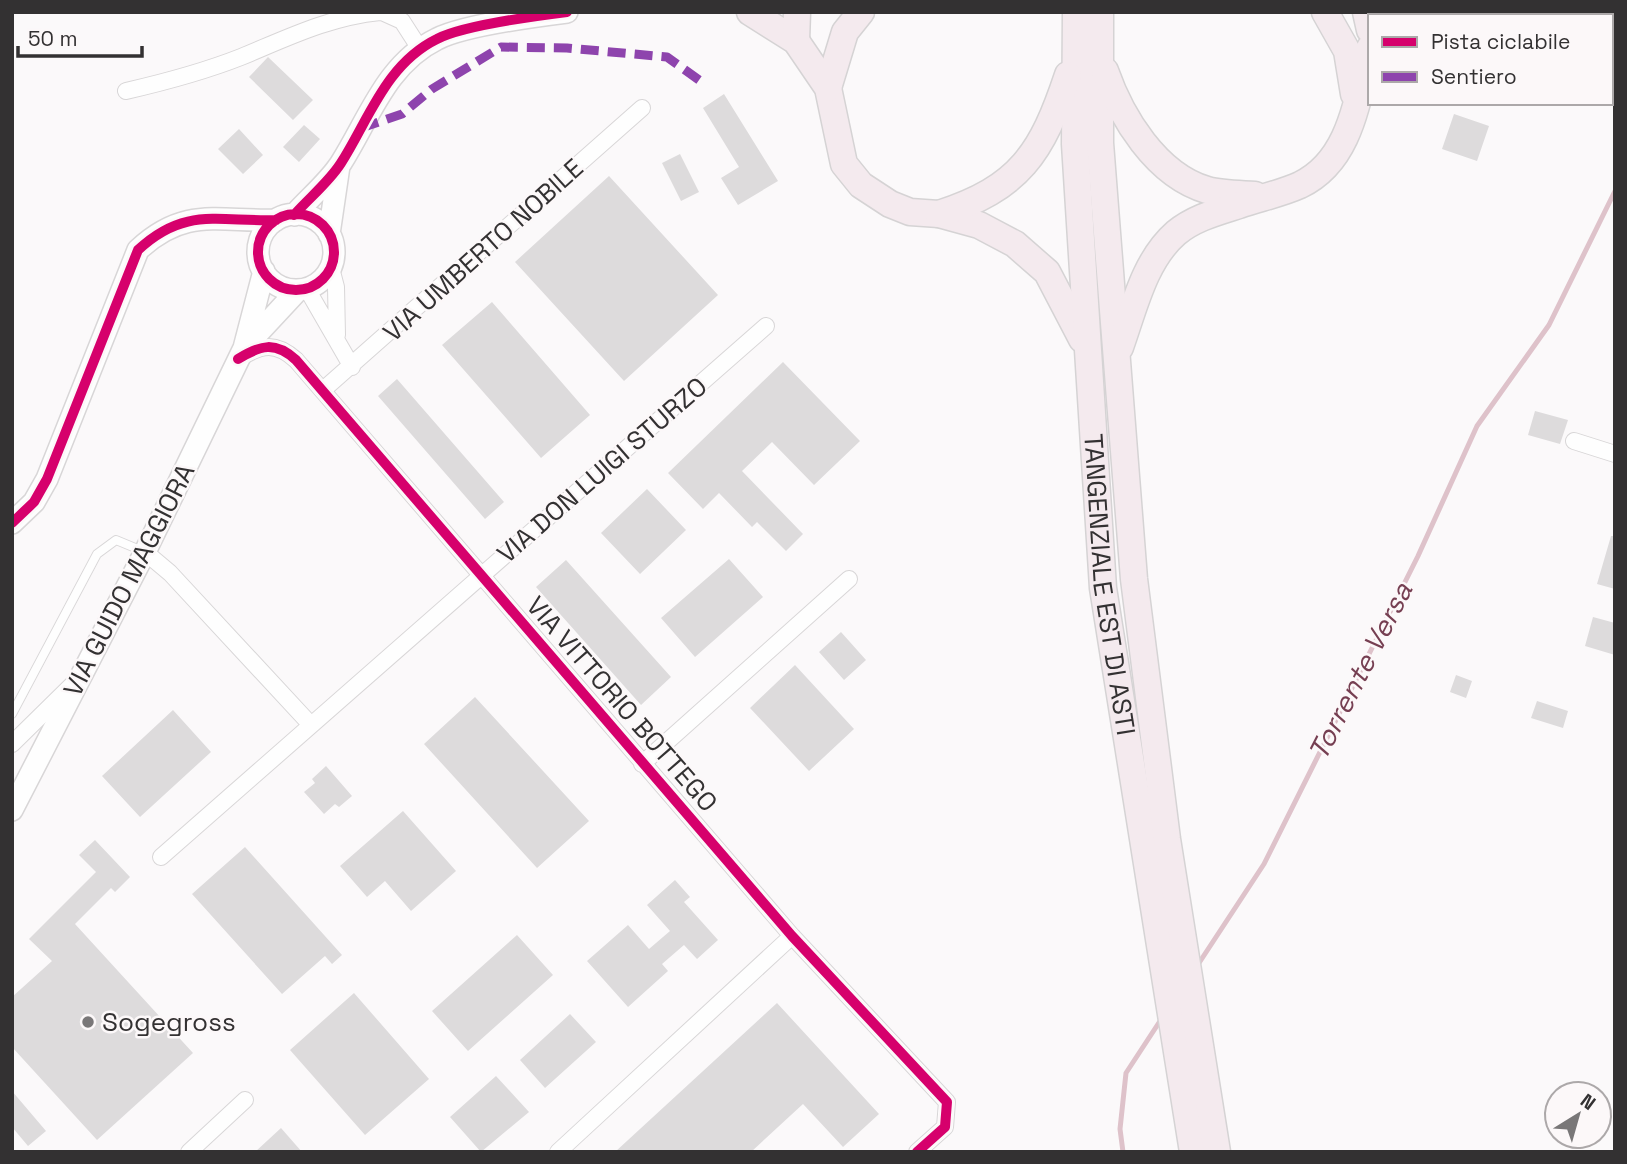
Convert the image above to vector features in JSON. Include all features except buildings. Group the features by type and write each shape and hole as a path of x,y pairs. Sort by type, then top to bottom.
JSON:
{"highway":[{"path":"750,12 796,41 828,88 844,164 861,186 890,204 910,212 939,214 979,225 1015,244 1047,272 1088,353"},
{"path":"796,41 797,12"},
{"name":"TANGENZIALE EST DI ASTI","path":"1076,12 1088,54 1100,143 1134,579 1167,839 1217,1152"},
{"name":"TANGENZIALE EST DI ASTI","path":"1100,12 1088,54 1075,144 1103,588 1193,1152"},
{"path":"1327,13 1346,51 1355,103"},
{"path":"828,88 847,19"},
{"path":"1088,54 1148,149 1172,171 1206,190 1264,196"},
{"path":"939,214 978,201 1017,174 1044,138 1088,54"},
{"path":"1116,356 1140,292 1163,247 1189,224 1301,184 1322,169 1347,137 1368,55"}],"street":[{"path":"126,91 187,76 300,30 354,14 381,12 404,16 420,49"},
{"path":"261,262 261,240 339,166 384,88 420,49 439,37 530,17 567,12"},
{"name":"VIA UMBERTO NOBILE","path":"323,390 642,108"},
{"path":"329,234 339,166"},
{"path":"12,523 34,502 47,479 138,250 157,232 180,221 217,217 314,219 329,234 334,245 331,268 336,287 337,337"},
{"path":"217,217 261,262 278,286 302,290 321,281 331,268"},
{"name":"VIA GUIDO MAGGIORA","path":"12,810 145,552 241,354 261,262"},
{"path":"302,290 337,337 352,367"},
{"name":"VIA GUIDO MAGGIORA","path":"241,354 302,290"},
{"name":"VIA DON LUIGI STURZO","path":"161,858 766,326"},
{"name":"VIA VITTORIO BOTTEGO","path":"241,354 270,345 286,351 323,390 792,936 947,1102 945,1127 917,1152"},
{"path":"1574,442 1615,454"},
{"path":"145,552 170,573 311,725"},
{"path":"642,764 849,579"},
{"path":"12,744 81,676"},
{"path":"558,1152 792,936"},
{"path":"189,1152 245,1100"}],"lane":[{"path":"12,713 97,554 116,540 145,552"}],"waterway":[{"name":"Torrente Versa","path":"1197,966 1264,864 1418,556 1477,426 1549,325 1615,191"},
{"name":"Torrente Versa","path":"1123,1152 1120,1129 1126,1073 1162,1018"}],"marked path":[{"path":"361,128 402,114 432,89 501,47 567,48 667,57 706,85"}],"cycle path":[{"path":"294,215 336,170 380,94 404,63 419,50 437,39 464,29 567,12"},
{"path":"296,214 310,217 323,225 331,238 334,252 331,266 323,279 310,287 296,290 282,287 269,279 261,266 258,252 261,238 269,225 282,217 296,214"},
{"path":"12,523 34,502 47,479 138,250 155,236 187,222 203,219 276,220"},
{"path":"238,359 268,347 281,350 296,360 792,936 947,1102 945,1127 917,1152"}],"place":[{"name":"Sogegross","path":"88,1022"}]}
